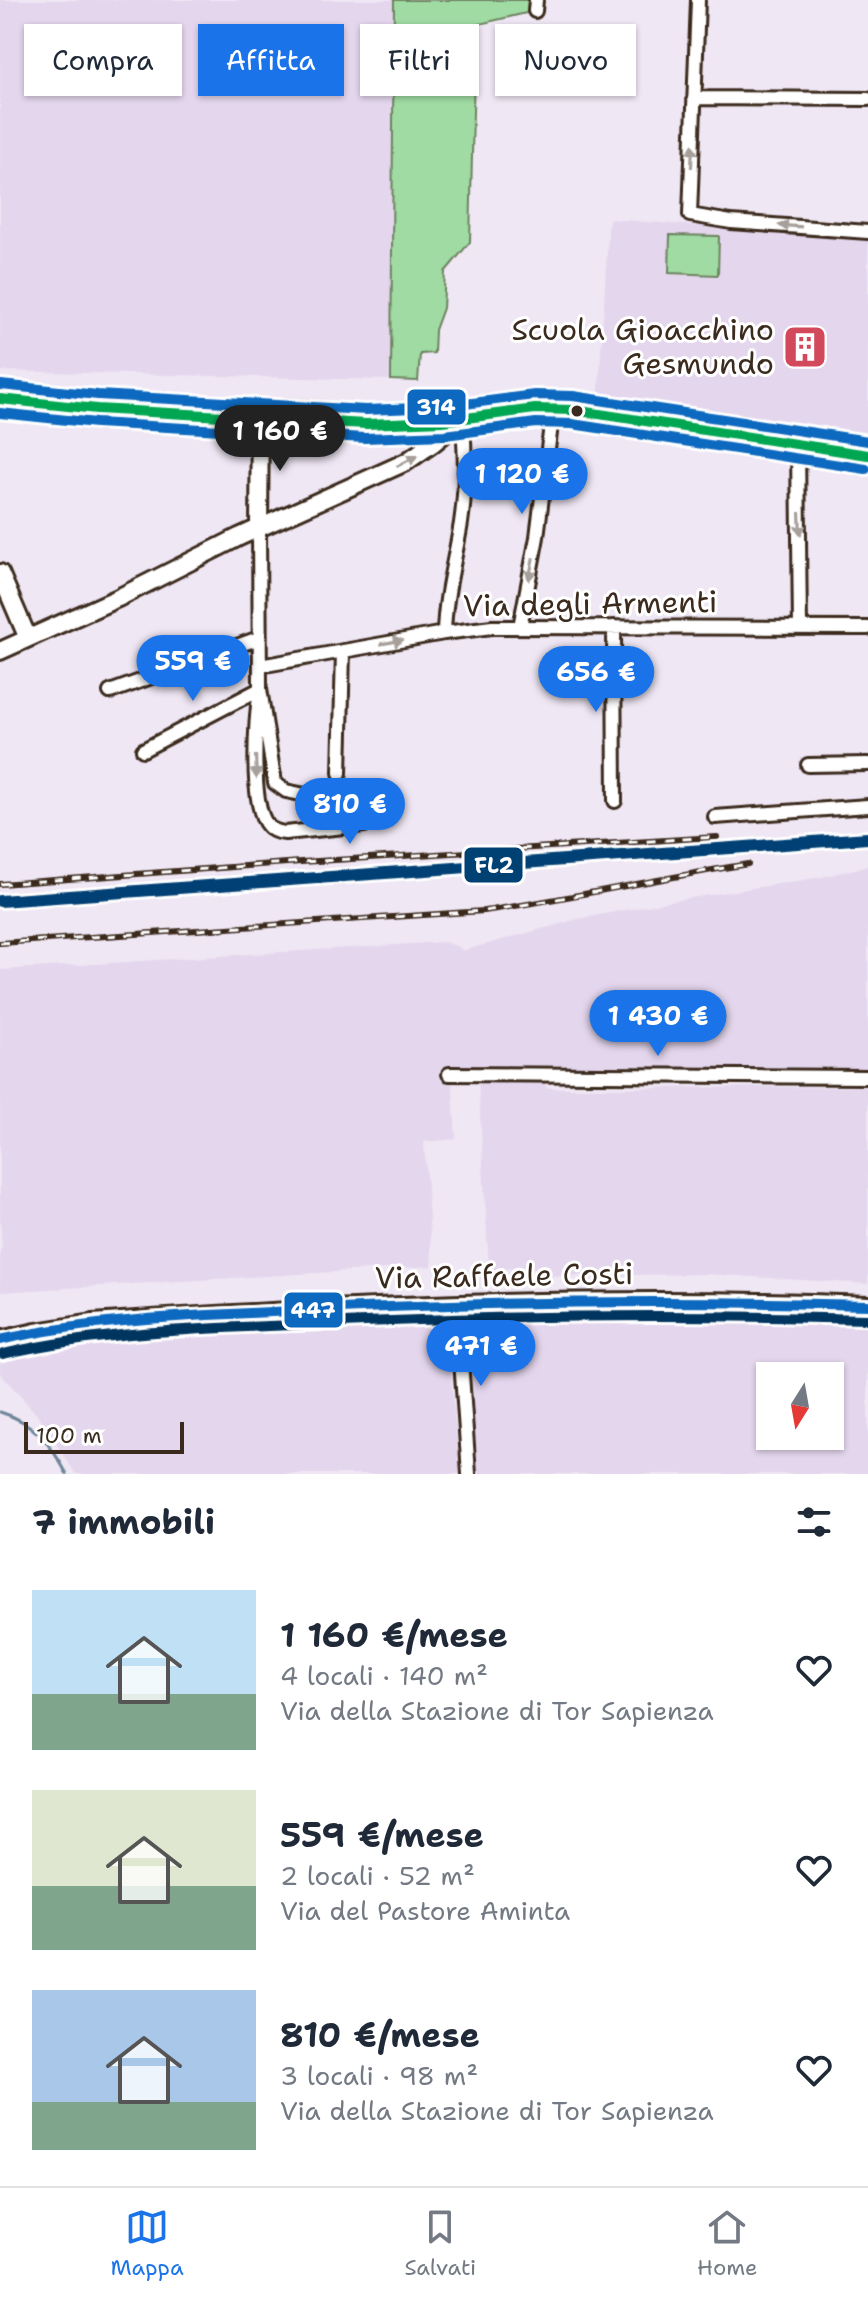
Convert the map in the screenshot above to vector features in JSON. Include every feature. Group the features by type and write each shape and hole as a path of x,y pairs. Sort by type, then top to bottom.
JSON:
{"street":[{"path":"698,0 690,215 731,222 868,232"},
{"path":"694,98 868,99"},
{"path":"0,399 97,409 391,424 553,409 606,414 868,455"},
{"path":"520,627 537,537 553,409"},
{"path":"260,418 260,689 256,773 261,810 266,824 273,830 285,833 364,825 369,815 364,807 286,791 276,785 260,689"},
{"path":"0,651 406,462 462,419"},
{"path":"444,633 446,600 464,502 466,452 462,419"},
{"path":"798,446 800,628"},
{"path":"0,573 27,636"},
{"name":"Via degli Armenti","path":"260,666 444,633 520,627 868,628"},
{"path":"614,627 615,801"},
{"path":"110,692 259,638"},
{"path":"340,773 343,651"},
{"path":"143,750 260,689"},
{"path":"808,765 868,764"},
{"path":"715,817 868,806"},
{"path":"449,1074 868,1077"},
{"name":"Via Raffaele Costi","path":"0,1340 93,1323 457,1303 668,1301 868,1305"},
{"path":"457,1303 469,1474"}],"shaded area":[{"path":"0,0 394,0 394,24 360,24 360,96 393,96 391,380 0,371"},
{"path":"609,219 868,239 868,441 729,424 729,415 716,415 715,421 598,403"},
{"path":"868,866 868,1070 452,1072 456,1139 424,1142 432,1266 0,1292 0,970 444,942 462,951 578,919 822,877"},
{"path":"478,1078 542,1079 547,1088 868,1087 868,1284 705,1274 548,1276 547,1268 489,1269"},
{"path":"445,1316 460,1474 76,1474 40,1418 0,1373 0,1357 65,1341"},
{"path":"468,1319 868,1320 868,1474 478,1474"}],"green space":[{"path":"394,0 536,0 535,11 479,24 394,24"},
{"path":"393,96 473,96 470,242 445,272 443,308 435,330 434,353 420,354 418,381 391,380"},
{"path":"670,235 719,236 718,275 669,273"}],"waterway":[{"path":"0,1412 12,1416 40,1435 67,1474"}],"railway":[{"path":"0,884 717,837"},
{"path":"0,943 484,911 748,864"}],"transit line":[{"name":"314","path":"1,385 98,395 366,410 442,407 534,395 573,396 868,441"},
{"path":"0,399 97,409 366,424 443,421 535,409 573,410 868,455"},
{"path":"0,413 96,423 365,438 445,435 536,423 572,424 866,469"},
{"name":"FL2","path":"0,901 868,838"},
{"name":"447","path":"0,1340 79,1326 158,1318 387,1307 593,1302 868,1305"},
{"path":"3,1354 122,1335 390,1321 595,1316 868,1319"}],"place":[{"name":"Scuola Gioacchino Gesmundo","path":"805,347"}]}
